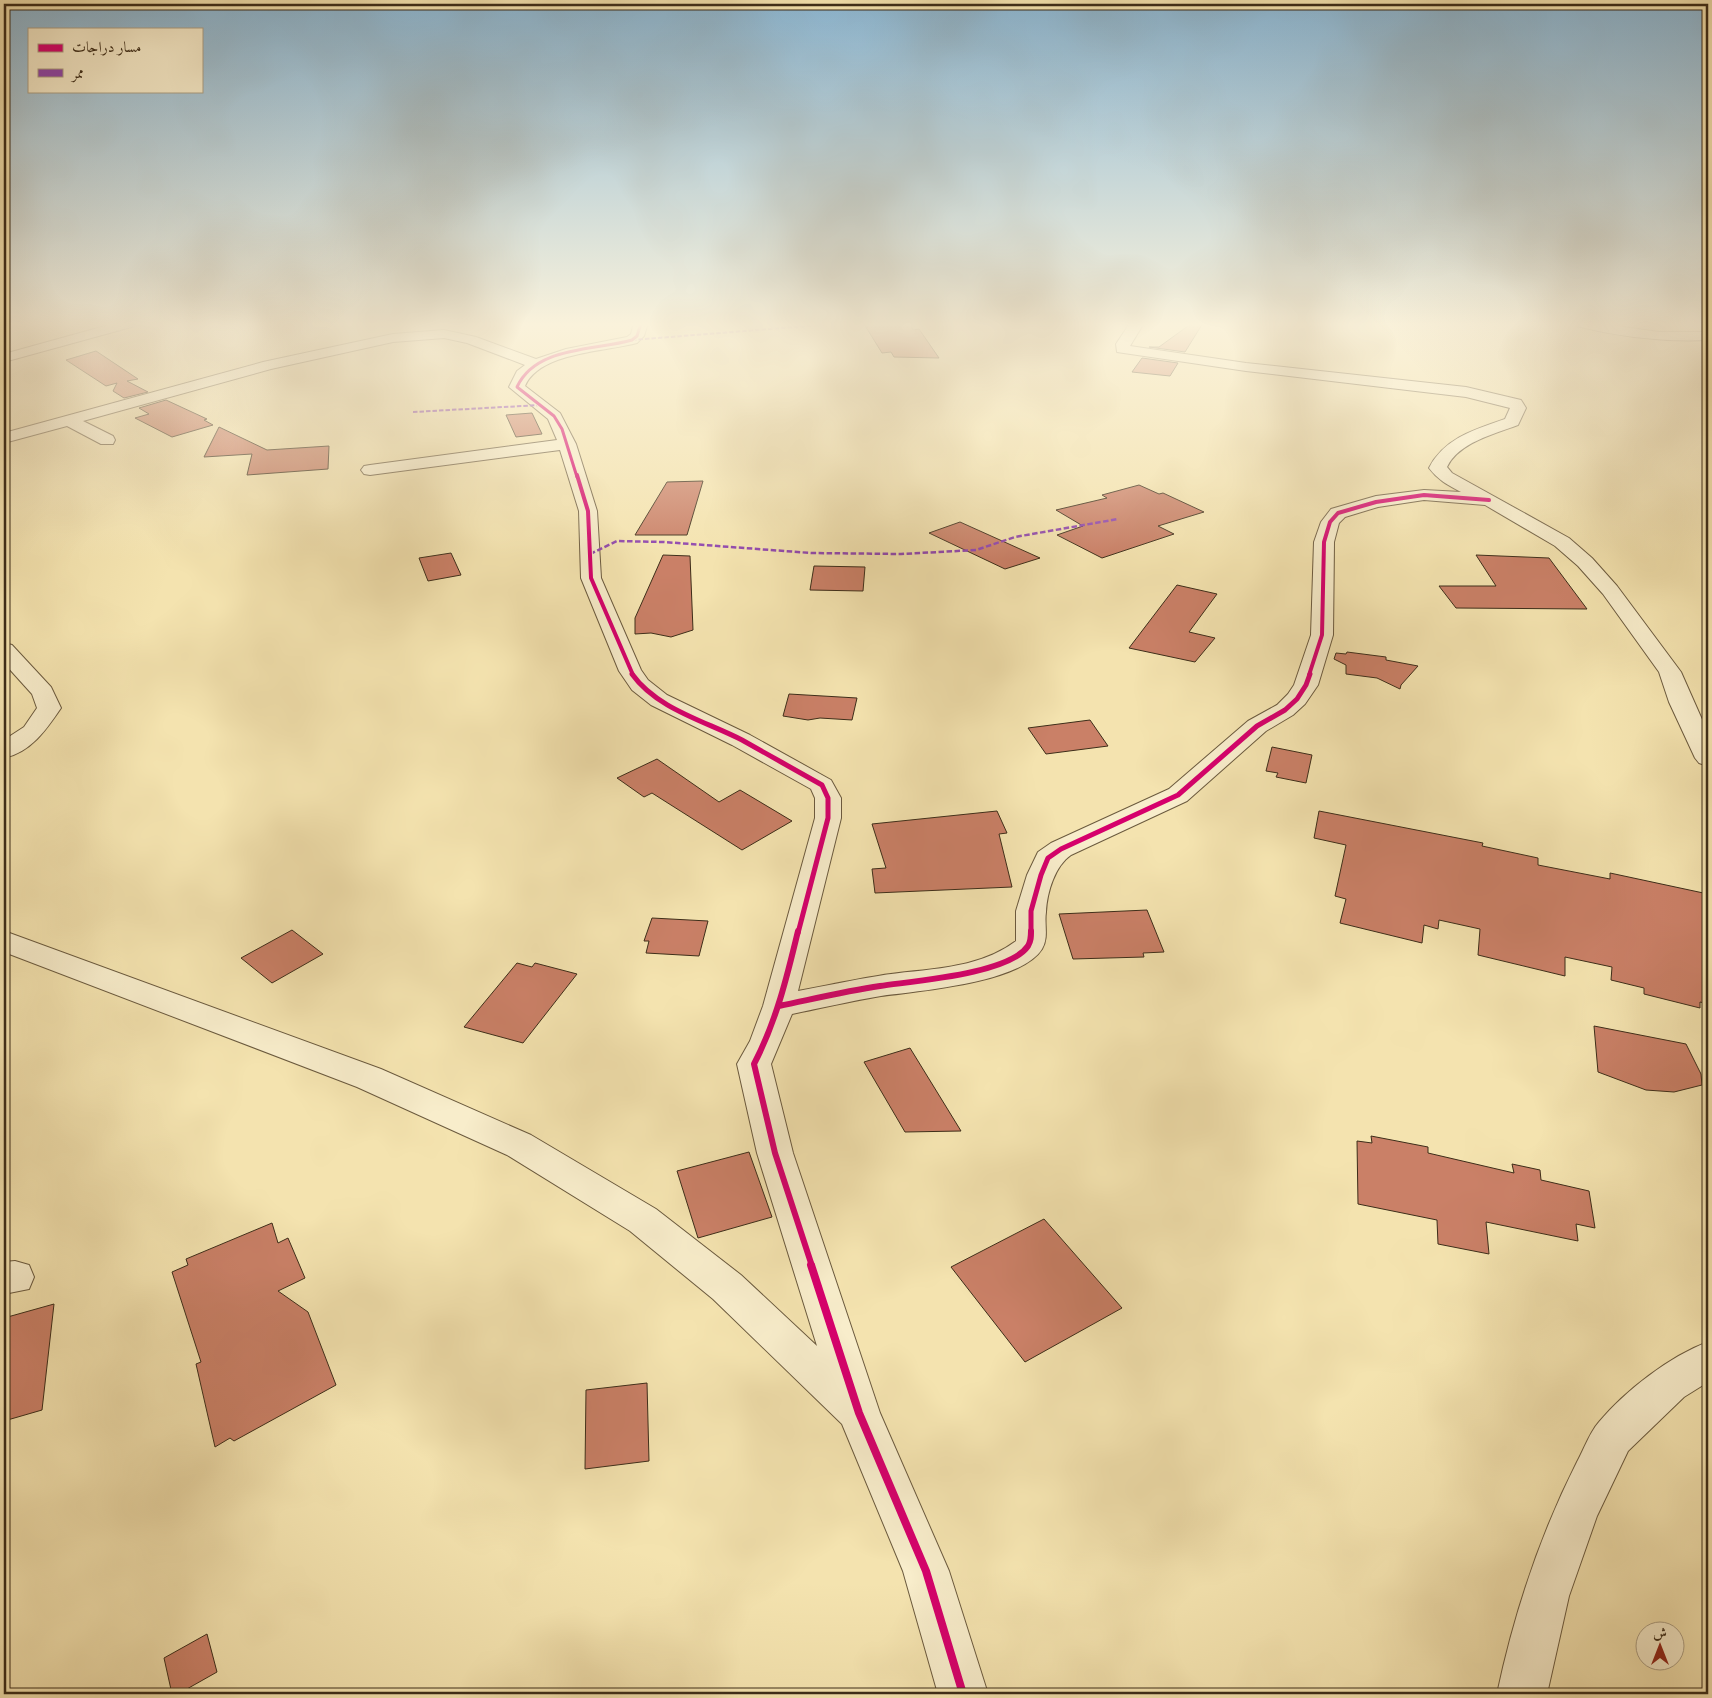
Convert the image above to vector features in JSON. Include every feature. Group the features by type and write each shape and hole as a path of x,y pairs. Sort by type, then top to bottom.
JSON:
{"street":[{"path":"4,438 133,402"},
{"path":"536,402 554,416 568,444 588,510 591,578 630,671 640,685 659,700 741,740 822,785 828,798 828,818 779,1006 766,1041 754,1064 760,1097 775,1154 859,1413 926,1571 962,1694"},
{"path":"1508,402 1515,404 1518,408 1512,422 1466,441 1451,450 1440,461 1438,468 1446,477 1562,542 1585,562 1610,590 1670,672 1681,702 1708,758"},
{"path":"69,420 107,440"},
{"path":"370,470 568,444"},
{"path":"779,1006 880,986 939,980 990,967 1027,948 1031,941 1031,911 1048,858 1061,849 1178,795 1257,726 1285,710 1297,699 1306,685 1322,635 1324,542 1330,522 1338,513 1376,502 1424,495 1489,500"},
{"path":"4,650 43,692 49,708 33,732 4,752"},
{"path":"4,941 369,1078 519,1145 643,1220 727,1287 859,1413"},
{"path":"1522,1694 1545,1596 1577,1509 1613,1437 1669,1384 1708,1360"}],"building":[{"path":"158,402 171,402 207,419 204,420 213,425 172,437 135,418 149,414 139,408"},
{"path":"532,413 542,434 516,437 506,415"},
{"path":"219,427 267,450 329,446 328,469 247,475 252,454 204,457"},
{"path":"703,481 687,535 635,535 667,482"},
{"path":"1139,485 1159,494 1163,493 1204,512 1158,526 1174,534 1102,558 1057,535 1083,526 1056,510 1107,498 1102,495"},
{"path":"960,522 1040,558 1005,569 929,533"},
{"path":"451,553 461,575 428,581 419,558"},
{"path":"663,555 690,556 693,630 671,637 651,633 635,634 635,618"},
{"path":"1476,555 1549,558 1587,609 1456,608 1439,586 1496,586"},
{"path":"814,566 865,567 863,591 810,590"},
{"path":"1177,585 1217,594 1189,632 1215,638 1195,662 1129,648"},
{"path":"1347,652 1386,657 1386,660 1418,666 1401,685 1400,689 1377,678 1346,674 1346,665 1334,659 1336,653 1346,654"},
{"path":"789,694 857,698 852,720 820,718 808,720 783,716"},
{"path":"1090,720 1108,746 1046,754 1028,728"},
{"path":"1272,747 1312,755 1306,783 1276,777 1278,773 1266,771"},
{"path":"657,759 719,802 740,790 792,821 742,850 652,793 644,797 617,778"},
{"path":"997,811 1007,833 999,834 1012,887 875,893 872,869 886,868 872,824"},
{"path":"1319,811 1483,843 1482,846 1538,858 1538,865 1610,879 1610,873 1708,894 1708,1004 1700,1002 1700,1008 1644,994 1644,988 1611,980 1612,967 1565,957 1565,976 1478,955 1480,929 1439,920 1438,929 1424,925 1422,943 1340,923 1346,899 1335,896 1346,845 1314,838"},
{"path":"1147,910 1164,952 1143,953 1144,957 1073,959 1059,914"},
{"path":"652,918 708,921 699,956 646,953 649,941 644,941"},
{"path":"292,930 323,954 272,983 241,958"},
{"path":"517,963 532,967 535,963 577,974 523,1043 464,1027"},
{"path":"1594,1026 1686,1044 1701,1074 1702,1085 1674,1092 1646,1090 1598,1072"},
{"path":"910,1048 961,1131 905,1132 864,1062"},
{"path":"1371,1136 1428,1147 1428,1153 1514,1173 1512,1164 1540,1170 1541,1180 1589,1191 1595,1228 1576,1224 1578,1241 1486,1222 1489,1254 1438,1244 1437,1220 1358,1204 1357,1141 1372,1143"},
{"path":"749,1152 772,1217 698,1238 677,1171"},
{"path":"1044,1219 1122,1308 1025,1362 951,1267"},
{"path":"272,1223 278,1243 288,1238 305,1278 278,1291 308,1312 336,1385 234,1441 230,1438 215,1447 196,1364 201,1362 172,1272 188,1265 186,1259"},
{"path":"54,1304 42,1410 4,1421 4,1318"},
{"path":"647,1383 649,1461 585,1469 586,1390"},
{"path":"207,1634 217,1672 178,1694 172,1694 164,1658"}],"marked path":[{"path":"413,412 540,405"},
{"path":"590,554 617,541 664,542 811,553 901,554 976,550 1015,537 1118,519"}],"cycle path":[{"path":"536,402 554,416 562,429 588,511 591,578 630,671 640,685 659,700 741,740 822,785 828,798 828,818 779,1006 766,1041 754,1064 760,1097 775,1153 859,1413 926,1571 963,1694"},
{"path":"779,1006 880,986 939,980 990,967 1019,954 1027,948 1031,941 1031,911 1048,858 1061,849 1178,795 1257,726 1285,710 1297,699 1306,685 1322,635 1324,542 1330,522 1338,513 1376,502 1424,495 1489,500"}]}
